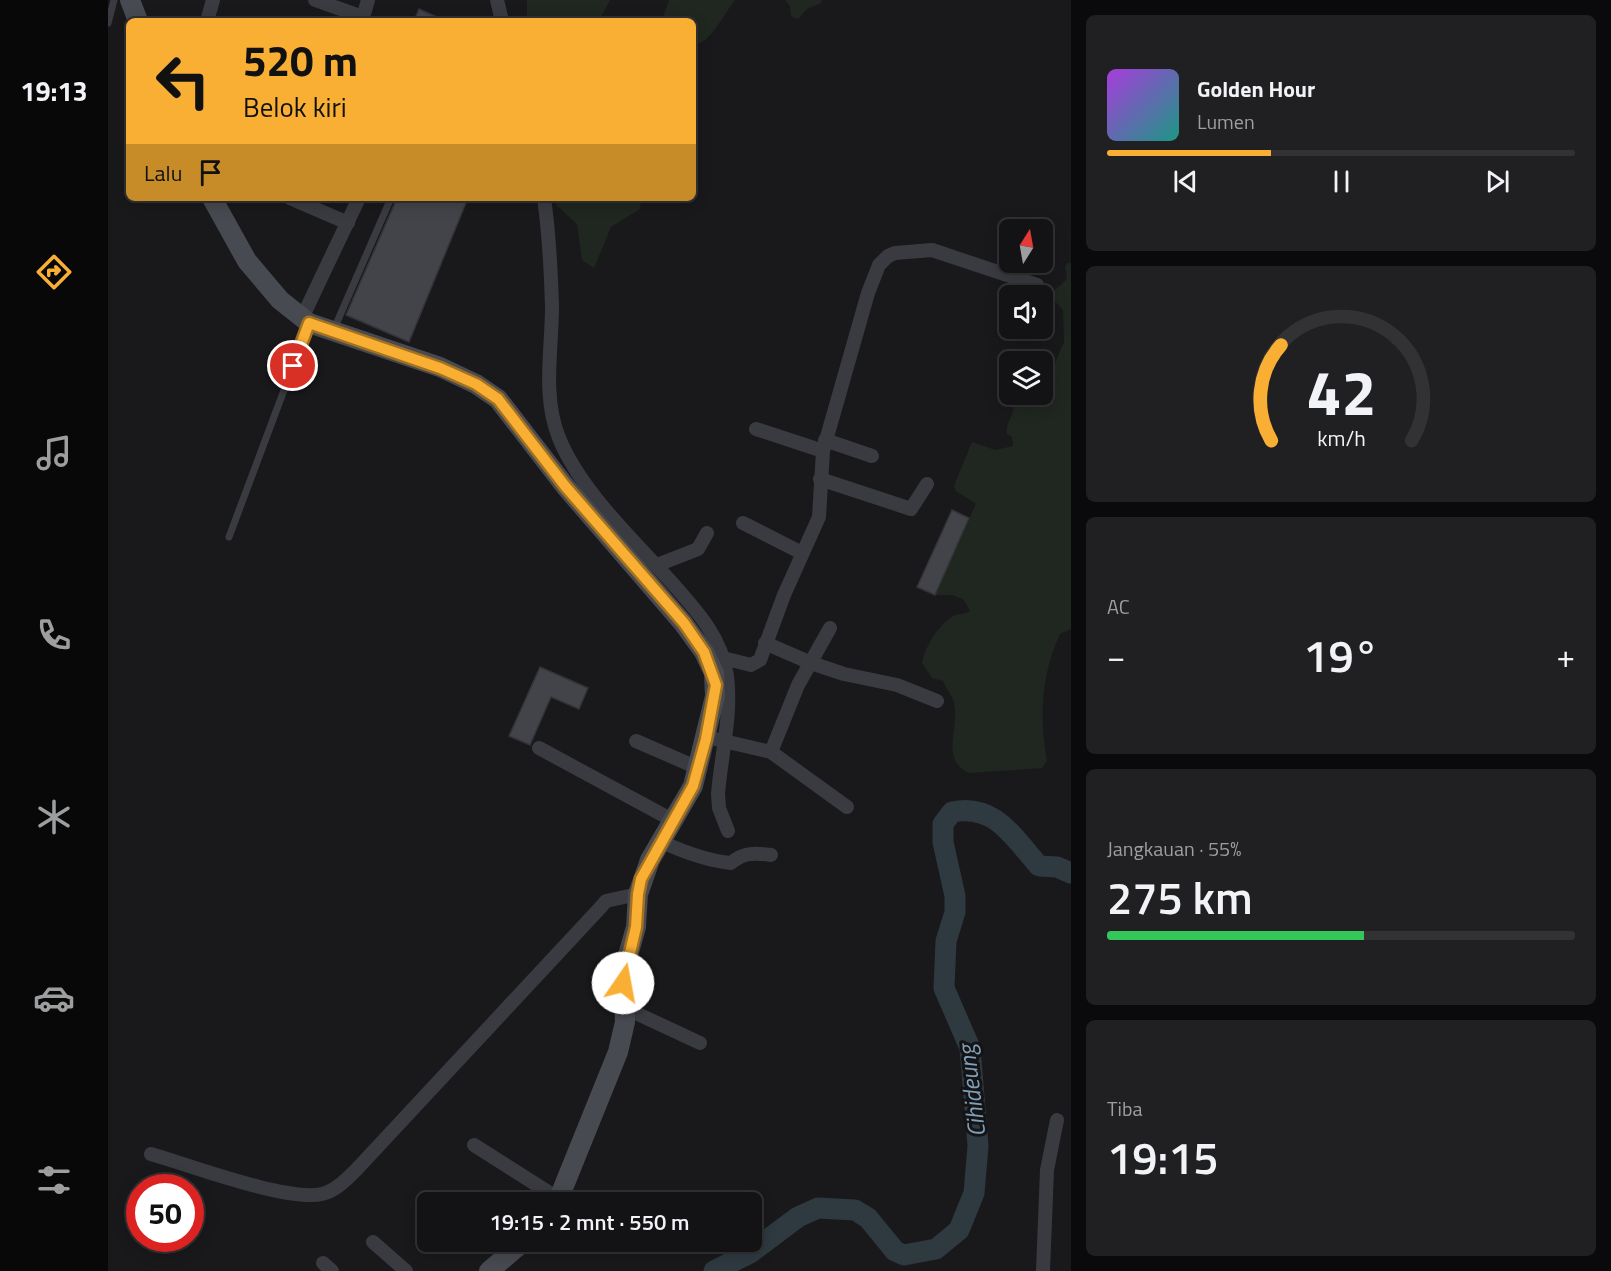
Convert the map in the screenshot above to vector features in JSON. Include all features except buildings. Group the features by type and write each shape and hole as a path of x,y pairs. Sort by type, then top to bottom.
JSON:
{"main road":[{"path":"130,0 137,18"},
{"path":"214,201 247,261 280,300 306,320 440,368 476,384 506,408 565,486 684,623 704,652 716,685 716,740 698,768 693,786 632,895 636,927 623,973 625,1008 618,1052 562,1192"},
{"path":"489,1271 511,1252"}],"street":[{"path":"208,18 213,0"},
{"path":"315,0 360,18"},
{"path":"362,18 368,0"},
{"path":"496,0 501,18"},
{"path":"297,201 348,223"},
{"path":"306,320 358,201"},
{"path":"544,201 552,308 549,355 550,403 559,439 582,481 704,620 723,658 728,700 716,740 719,808 728,831"},
{"path":"723,658 742,664 757,664 819,517 824,446 868,294 879,265 894,253 932,250 1037,285"},
{"path":"756,429 872,456"},
{"path":"540,453 559,439"},
{"path":"820,479 911,509 927,484"},
{"path":"743,524 802,553"},
{"path":"657,565 698,549 707,533"},
{"path":"771,752 798,685 830,628"},
{"path":"765,643 811,663 844,674 897,685 937,701"},
{"path":"716,740 771,752 847,807"},
{"path":"636,741 698,768"},
{"path":"539,748 674,821"},
{"path":"662,842 696,856 731,863 739,856 751,853 771,855"},
{"path":"151,1154 296,1195 324,1194 336,1188 364,1162 606,902 632,895"},
{"path":"625,1008 700,1043"},
{"path":"1042,1271 1047,1170 1058,1120"},
{"path":"474,1145 544,1192"},
{"path":"373,1242 406,1271"}],"lane":[{"path":"108,23 114,0"},
{"path":"333,331 390,201"},
{"path":"229,537 306,320"}],"shaded area":[{"path":"527,0 610,0 601,18 525,18"},
{"path":"669,0 735,0 711,34 696,44 696,18 660,18 663,17"},
{"path":"785,0 822,0 820,4 808,8 798,19 791,16 790,6"},
{"path":"557,201 641,201 640,209 611,227 594,268 582,260 577,224 556,205"},
{"path":"1071,263 1071,629 1060,634 1045,681 1043,728 1047,761 1042,768 969,773 960,767 953,751 955,713 953,700 943,681 932,678 922,663 929,643 942,625 953,616 970,611 964,600 953,595 935,595 976,504 956,491 954,486 972,442 995,450 1013,446 1012,437 1007,434 1007,429 1013,405 1053,405 1053,368 1064,342 1063,310 1053,299 1053,292 1067,279 1065,266"}],"waterway":[{"name":"Cihideung","path":"714,1271 750,1253 798,1217 818,1208 855,1210 868,1218 895,1251 904,1255 936,1249 959,1230 974,1193 978,1146 970,1048 944,988 946,941 955,912 955,896 943,842 943,824 952,812 980,813 1002,825 1039,866 1057,867 1071,873"}],"route":[{"path":"293,366 309,323 440,368 465,378 487,391 506,408 565,486 684,623 710,663 716,685 706,739 693,786 641,879 636,927 623,973 623,983"}]}
